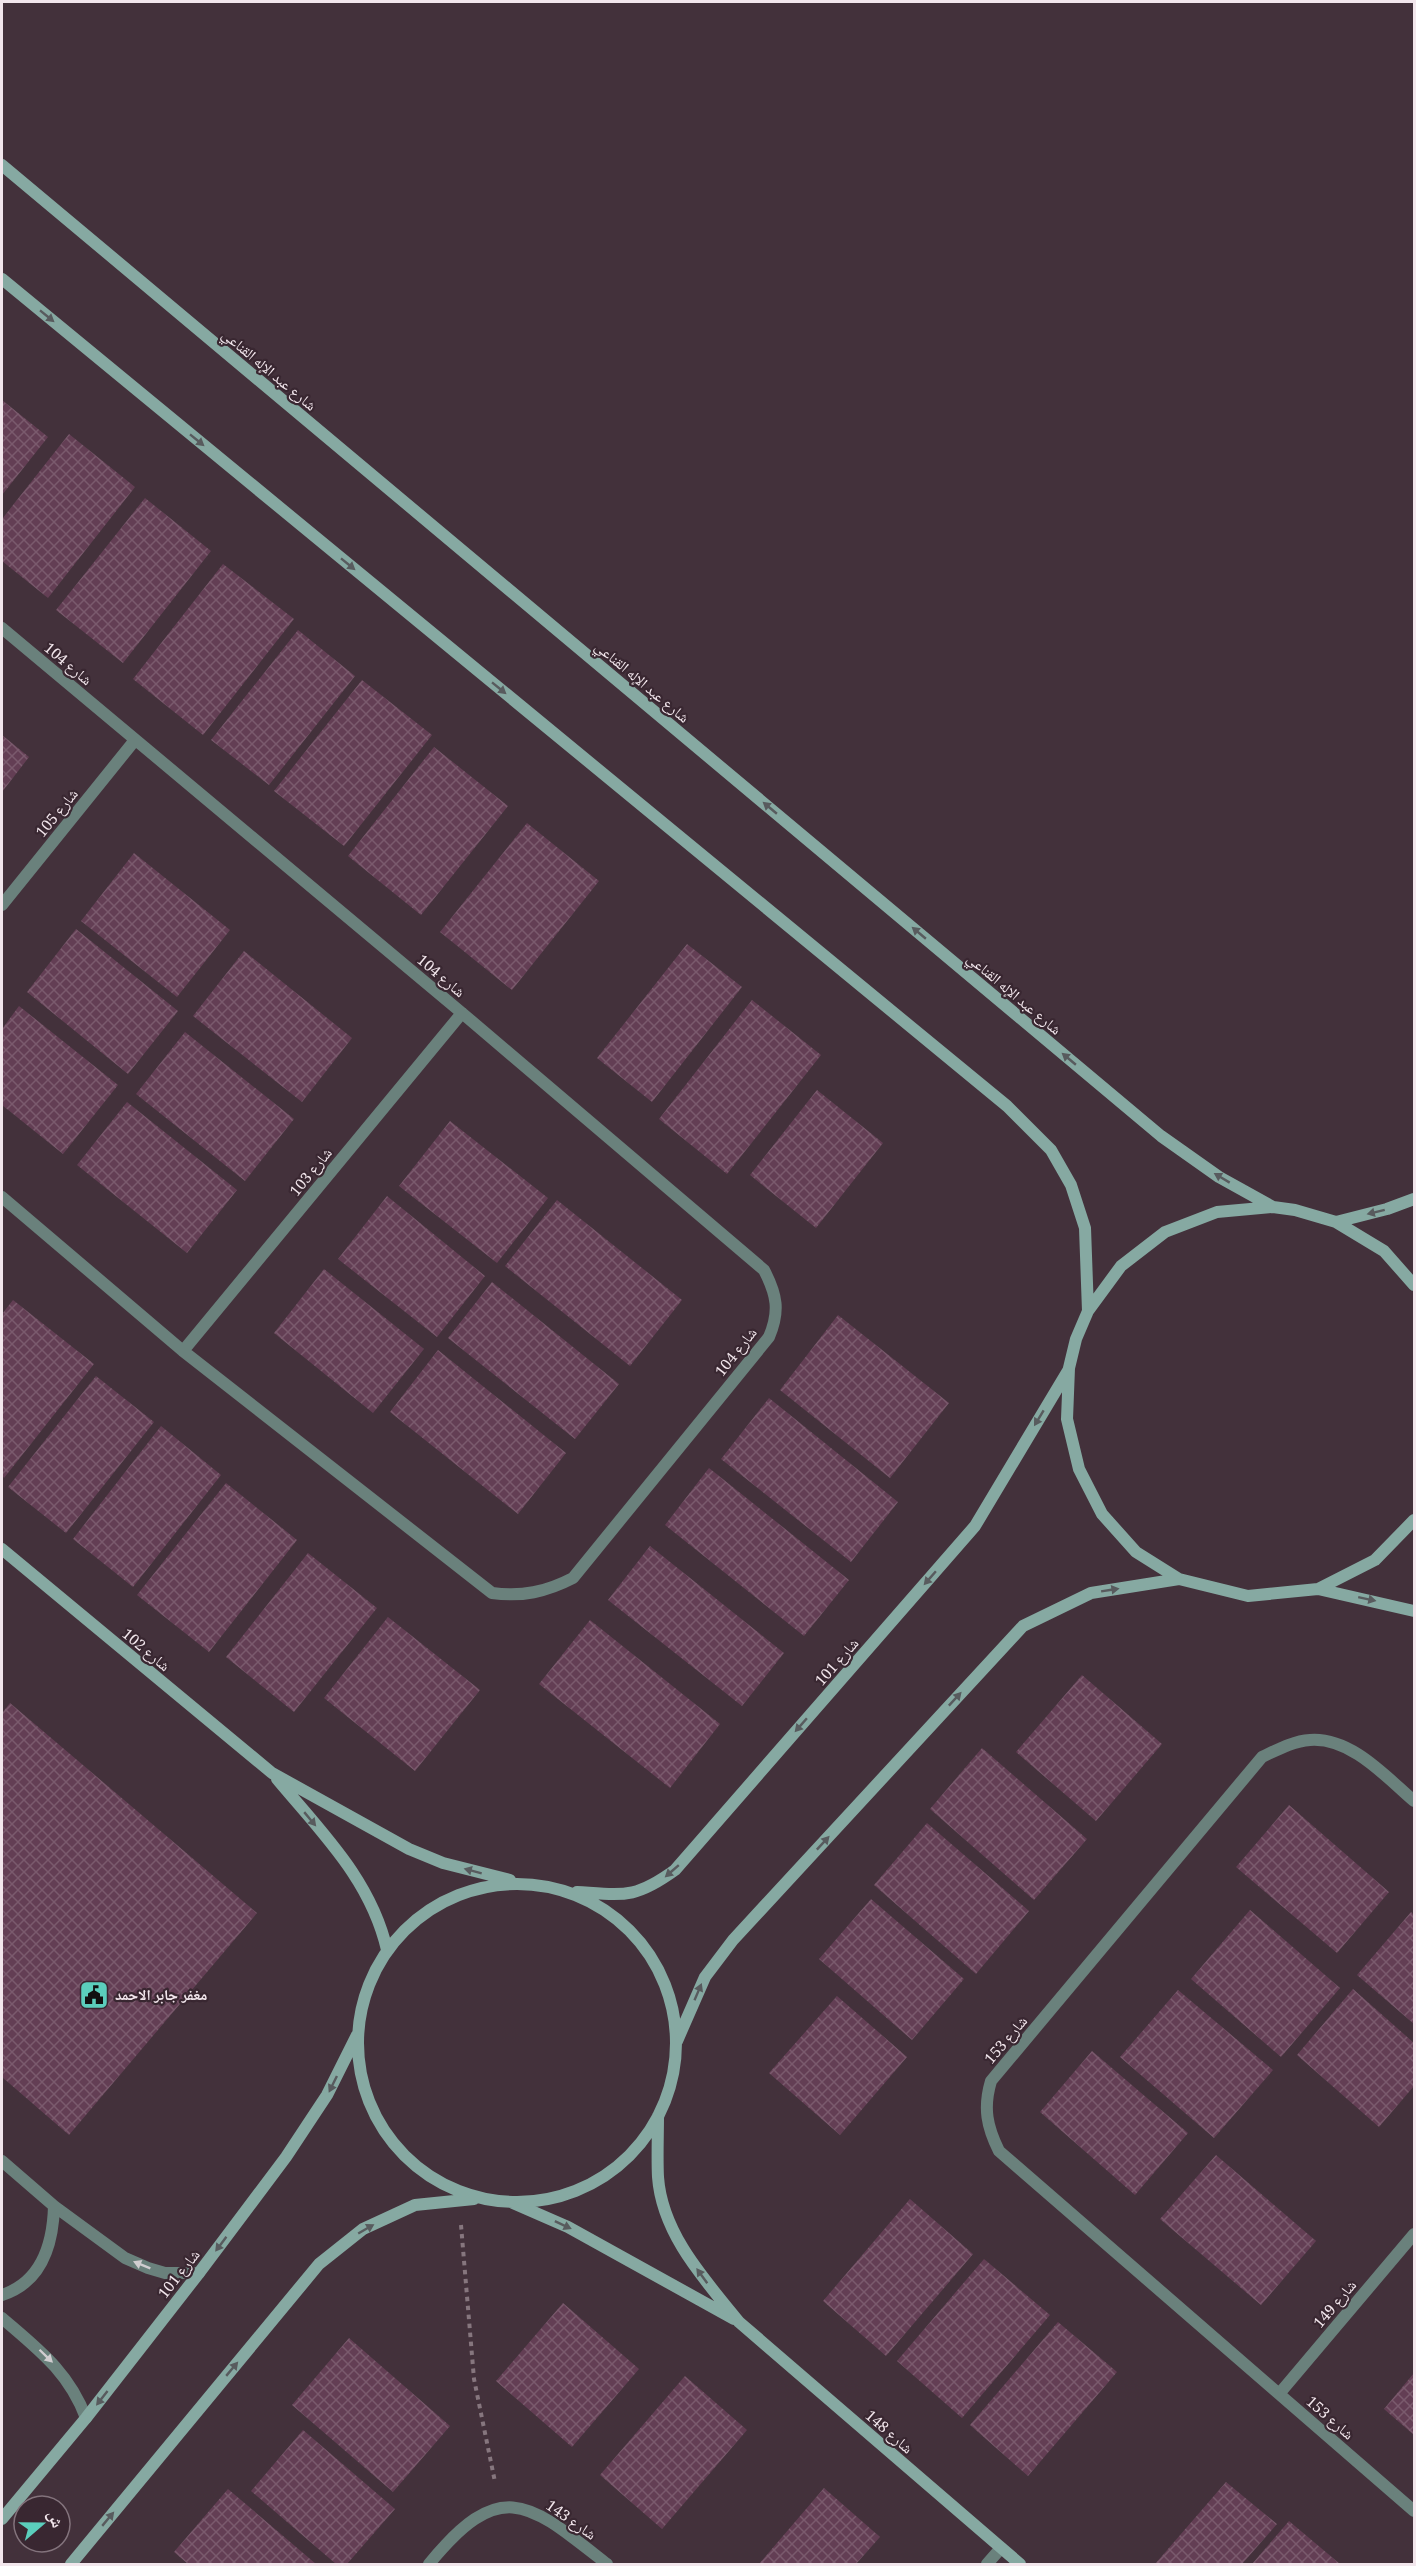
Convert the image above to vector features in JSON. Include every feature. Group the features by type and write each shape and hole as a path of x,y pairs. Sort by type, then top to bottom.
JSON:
{"street":[{"name":"شارع عبد الإله القناعي","path":"2,165 1161,1136 1218,1177 1273,1207"},
{"path":"2,279 1006,1106 1051,1150 1071,1185 1085,1228 1088,1311"},
{"name":"شارع 104","path":"2,628 462,1013 764,1270 774,1289 778,1305 776,1321 769,1337 573,1578 541,1592 520,1595 492,1593 183,1351 2,1197"},
{"name":"شارع 105","path":"2,905 135,740"},
{"name":"شارع 103","path":"183,1351 462,1013"},
{"path":"1336,1222 1387,1209 1414,1199"},
{"path":"1414,1285 1384,1251 1336,1222 1316,1215 1273,1207 1217,1212 1165,1232 1121,1266 1088,1311 1076,1339 1069,1368 1067,1419 1079,1469 1102,1514 1136,1552 1179,1579 1248,1596 1318,1589 1414,1611"},
{"name":"شارع 101","path":"567,1892 626,1896 653,1886 675,1870 975,1526 1069,1368"},
{"path":"1318,1589 1375,1560 1414,1520"},
{"name":"شارع 102","path":"2,1550 272,1773 409,1849 443,1863 531,1884"},
{"path":"675,2045 705,1977 733,1940 1023,1626 1091,1593 1179,1579"},
{"name":"شارع 153","path":"1414,1801 1362,1758 1332,1741 1310,1740 1288,1745 1262,1757 991,2081 987,2096 986,2117 999,2151 1414,2511"},
{"name":"شارع 102","path":"272,1773 350,1868 375,1910 387,1950"},
{"path":"498,1884 531,1884 567,1892 593,1903 617,1920 643,1947 654,1963 666,1989 674,2017 675,2045 669,2088 658,2115 632,2152 597,2181 554,2198 532,2201 509,2202 464,2193 440,2182 419,2168 399,2150 376,2115 363,2083 359,2057 358,2031 369,1984 387,1950 409,1925 435,1906 466,1892 498,1884"},
{"name":"شارع 101","path":"2,2519 86,2418 286,2157 327,2095 358,2031"},
{"name":"شارع 148","path":"658,2115 658,2179 665,2207 679,2242 701,2275 739,2322 1020,2565"},
{"path":"2,2161 54,2206 125,2258 165,2273 199,2273"},
{"path":"71,2565 319,2264 363,2229 415,2205 459,2199 488,2199"},
{"name":"شارع 148","path":"509,2202 568,2227 739,2322"},
{"path":"2,2295 25,2284 36,2273 52,2233 54,2206"},
{"name":"شارع 149","path":"1279,2394 1414,2234"},
{"path":"2,2318 61,2372 75,2392 86,2418"},
{"path":"429,2565 449,2539 476,2516 500,2506"},
{"name":"شارع 143","path":"500,2506 530,2510 557,2525 607,2565"},
{"path":"987,2565 1001,2548"}],"path":[{"path":"459,2199 474,2379 500,2506"}],"building":[{"path":"2,400 48,437 2,495"},
{"path":"69,434 135,487 48,598 2,561 2,519"},
{"path":"145,498 211,551 123,663 56,610"},
{"path":"223,564 294,619 203,735 133,679"},
{"path":"298,630 355,676 269,785 211,740"},
{"path":"362,680 432,735 344,846 274,791"},
{"path":"2,735 29,757 2,792"},
{"path":"434,747 508,806 421,915 348,856"},
{"path":"527,823 599,881 512,990 440,932"},
{"path":"134,853 230,930 177,997 81,921"},
{"path":"76,929 178,1011 128,1074 27,992"},
{"path":"687,944 742,987 652,1102 597,1058"},
{"path":"244,951 352,1038 302,1102 193,1016"},
{"path":"752,1000 821,1055 727,1174 659,1119"},
{"path":"19,1006 118,1085 63,1154 2,1105 2,1029"},
{"path":"185,1032 294,1119 245,1181 136,1094"},
{"path":"817,1090 883,1143 816,1228 750,1175"},
{"path":"127,1102 237,1190 187,1253 77,1165"},
{"path":"450,1121 548,1198 497,1263 399,1186"},
{"path":"387,1196 485,1276 437,1337 338,1259"},
{"path":"557,1200 682,1300 630,1366 505,1266"},
{"path":"324,1269 424,1349 373,1413 274,1333"},
{"path":"492,1282 619,1384 575,1439 448,1338"},
{"path":"13,1300 94,1364 4,1478 2,1475 2,1314"},
{"path":"838,1315 949,1403 890,1478 780,1390"},
{"path":"438,1350 566,1453 518,1514 390,1412"},
{"path":"96,1376 154,1422 66,1533 8,1487"},
{"path":"769,1398 898,1502 851,1562 721,1459"},
{"path":"161,1426 221,1475 133,1587 73,1539"},
{"path":"709,1468 849,1580 804,1636 665,1525"},
{"path":"226,1483 297,1540 209,1652 137,1595"},
{"path":"650,1546 784,1653 742,1706 608,1600"},
{"path":"308,1553 377,1608 294,1712 226,1657"},
{"path":"388,1617 480,1690 415,1771 324,1698"},
{"path":"590,1620 720,1724 670,1788 539,1684"},
{"path":"1082,1675 1162,1744 1096,1821 1016,1752"},
{"name":"مغفر جابر الاحمد","path":"10,1703 257,1913 69,2135 2,2077 2,1713"},
{"path":"982,1748 1087,1839 1034,1900 930,1809"},
{"path":"1289,1805 1389,1892 1337,1953 1236,1867"},
{"path":"927,1823 1029,1911 976,1974 874,1885"},
{"path":"871,1899 964,1979 912,2040 819,1959"},
{"path":"1250,1910 1340,1988 1281,2057 1191,1979"},
{"path":"1411,1912 1414,1915 1414,2024 1357,1975"},
{"path":"1353,1989 1414,2043 1414,2086 1379,2127 1297,2055"},
{"path":"1178,1990 1273,2070 1214,2138 1120,2057"},
{"path":"837,1996 907,2057 840,2135 769,2073"},
{"path":"1092,2051 1188,2133 1135,2195 1040,2112"},
{"path":"1216,2155 1316,2241 1261,2305 1160,2219"},
{"path":"910,2199 973,2254 886,2356 823,2301"},
{"path":"984,2259 1050,2315 962,2418 897,2361"},
{"path":"563,2303 639,2369 572,2447 496,2381"},
{"path":"1058,2322 1117,2372 1028,2476 970,2425"},
{"path":"349,2338 450,2426 393,2492 292,2405"},
{"path":"1414,2373 1414,2435 1384,2409"},
{"path":"685,2376 747,2430 662,2529 600,2475"},
{"path":"303,2430 395,2509 347,2564 336,2564 251,2491"},
{"path":"1226,2482 1277,2524 1242,2564 1155,2564"},
{"path":"824,2488 880,2537 856,2564 759,2564"},
{"path":"228,2489 316,2564 188,2564 174,2552"},
{"path":"1289,2521 1340,2564 1252,2564"}],"place":[{"name":"مغفر جابر الاحمد","path":"94,1995"}]}
